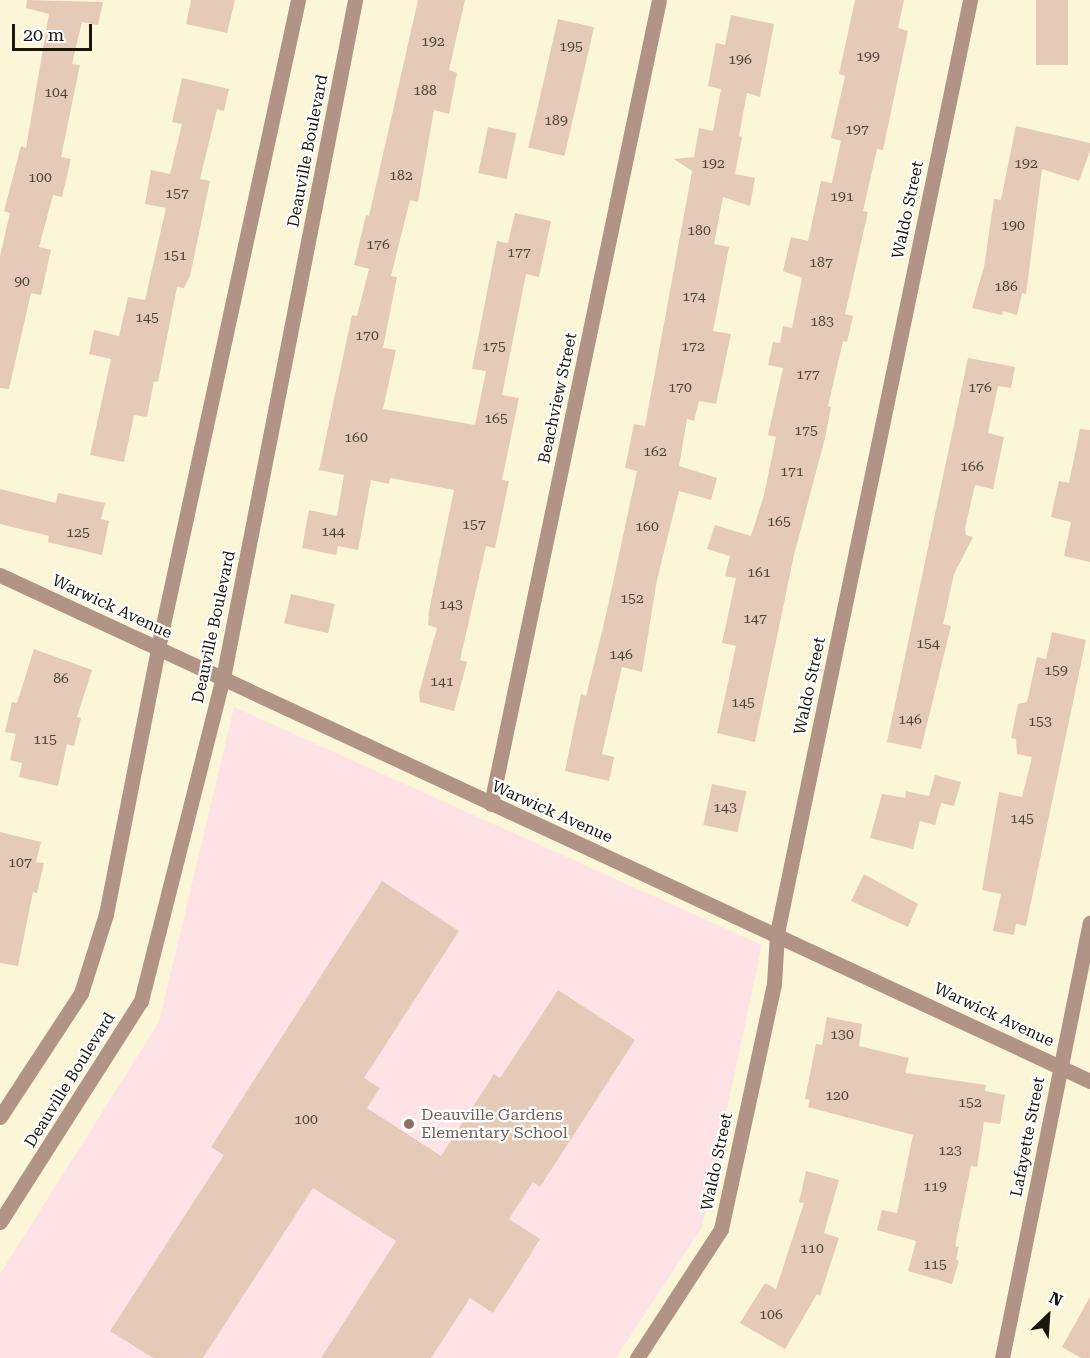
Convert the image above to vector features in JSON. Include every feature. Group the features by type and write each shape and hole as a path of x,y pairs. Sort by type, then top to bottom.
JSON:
{"street":[{"path":"0,1117 81,993 106,914 158,648 298,0"},
{"name":"Deauville Boulevard","path":"0,1222 141,1001 224,678 355,0"},
{"name":"Beachview Street","path":"491,804 659,0"},
{"name":"Waldo Street","path":"638,1358 721,1229 774,984 777,933 970,0"},
{"name":"Warwick Avenue","path":"0,575 491,804 777,933 1090,1081"},
{"name":"Lafayette Street","path":"1002,1358 1090,923"}],"shaded area":[{"name":"Deauville Gardens Elementary School","path":"234,707 762,945 702,1227 616,1358 0,1358 0,1274 159,1022"}],"building":[{"path":"27,0 103,2 98,25 82,22 72,64 80,65 61,157 71,159 62,197 53,195 39,247 51,250 41,295 31,293 9,389 0,388 0,256 10,213 4,211 21,146 26,148 49,14 26,8"},
{"path":"191,0 235,0 227,33 186,24"},
{"path":"418,0 465,0 449,70 457,73 449,114 434,110 418,202 410,200 391,276 397,277 383,348 396,350 383,409 475,425 486,371 472,369 497,241 508,243 515,213 551,221 539,277 526,274 502,395 519,398 502,480 509,481 495,548 486,546 460,660 467,662 454,711 420,702 419,693 437,628 428,625 429,611 454,490 390,478 389,484 371,480 358,550 338,546 336,555 302,548 309,510 337,516 344,475 319,470 352,315 357,316 369,269 354,265 366,215 369,216"},
{"path":"855,0 904,0 898,28 908,31 883,150 877,149 863,211 868,212 845,314 853,316 847,342 843,341 828,406 831,407 825,438 794,555 755,742 717,733 736,646 722,643 736,578 725,576 730,556 707,549 715,525 751,536 764,495 776,437 768,435 783,368 768,365 773,342 780,343 783,326 792,328 802,278 783,271 791,237 808,241 821,181 832,183 841,141 831,138 845,76 839,74"},
{"path":"1036,0 1068,0 1068,65 1036,65"},
{"path":"731,15 774,24 760,97 747,93 739,136 742,137 735,174 755,178 750,206 723,197 714,244 729,247 713,331 731,334 716,404 699,401 694,421 687,419 679,466 717,478 711,500 679,491 657,580 642,672 622,667 602,754 614,757 609,781 565,771 581,694 586,696 606,615 637,471 625,468 634,424 645,426 689,188 692,171 674,159 694,157 699,128 713,131 721,89 708,86 716,43 725,45"},
{"path":"558,19 594,27 564,156 528,148"},
{"path":"182,78 229,89 224,111 217,109 200,179 210,181 190,276 184,288 177,287 158,382 154,381 147,417 134,415 124,462 90,455 111,359 89,354 94,330 119,336 128,297 145,300 166,208 145,204 151,170 170,174 182,124 172,122"},
{"path":"1016,126 1090,143 1090,151 1079,181 1042,169 1026,294 1022,293 1017,315 1003,311 1002,315 972,308 984,267 994,199 1001,200"},
{"path":"488,127 516,133 507,179 478,173"},
{"path":"968,358 1015,367 1011,388 998,386 988,433 1004,437 993,489 975,485 965,528 966,535 973,537 954,574 943,624 951,626 921,749 887,742"},
{"path":"1080,429 1090,430 1090,562 1064,556 1071,522 1051,517 1059,481 1069,483"},
{"path":"0,489 56,503 58,493 105,503 101,519 109,521 102,555 48,542 49,536 0,524"},
{"path":"291,594 335,604 328,633 284,623"},
{"path":"1052,632 1086,640 1026,926 1016,924 1014,935 993,931 1001,894 982,890 999,792 1022,797 1032,757 1017,754 1016,739 1011,738 1018,704 1027,702 1037,657 1046,659"},
{"path":"34,649 92,670 77,717 81,718 74,746 67,744 58,786 19,777 22,763 10,760 16,734 5,732 12,702 17,703"},
{"path":"935,775 961,782 954,806 941,803 935,825 920,821 913,849 870,838 882,794 905,798 906,791 929,796"},
{"path":"712,784 746,791 738,832 703,825"},
{"path":"0,832 41,842 36,862 44,863 37,893 33,892 18,966 0,963"},
{"path":"864,874 918,904 908,927 851,901"},
{"path":"382,881 459,931 364,1078 380,1088 367,1108 441,1156 494,1074 500,1078 558,990 635,1040 540,1187 533,1182 509,1219 540,1239 493,1313 470,1298 431,1358 321,1358 396,1241 313,1188 203,1358 153,1358 110,1331 224,1155 211,1147"},
{"path":"827,1017 862,1024 859,1046 909,1058 905,1073 986,1085 985,1091 1005,1095 1000,1124 984,1122 977,1167 971,1166 955,1246 959,1247 956,1259 959,1261 952,1284 908,1271 916,1241 877,1230 882,1210 897,1213 913,1135 808,1107 810,1100 805,1099 816,1044 822,1045"},
{"path":"806,1171 839,1180 824,1233 839,1238 820,1296 817,1294 785,1349 740,1323 765,1283 776,1289 804,1203 799,1202"},
{"path":"1090,1297 1090,1358 1081,1358 1062,1347"}],"place":[{"name":"Deauville Gardens Elementary School","path":"409,1124"}]}
